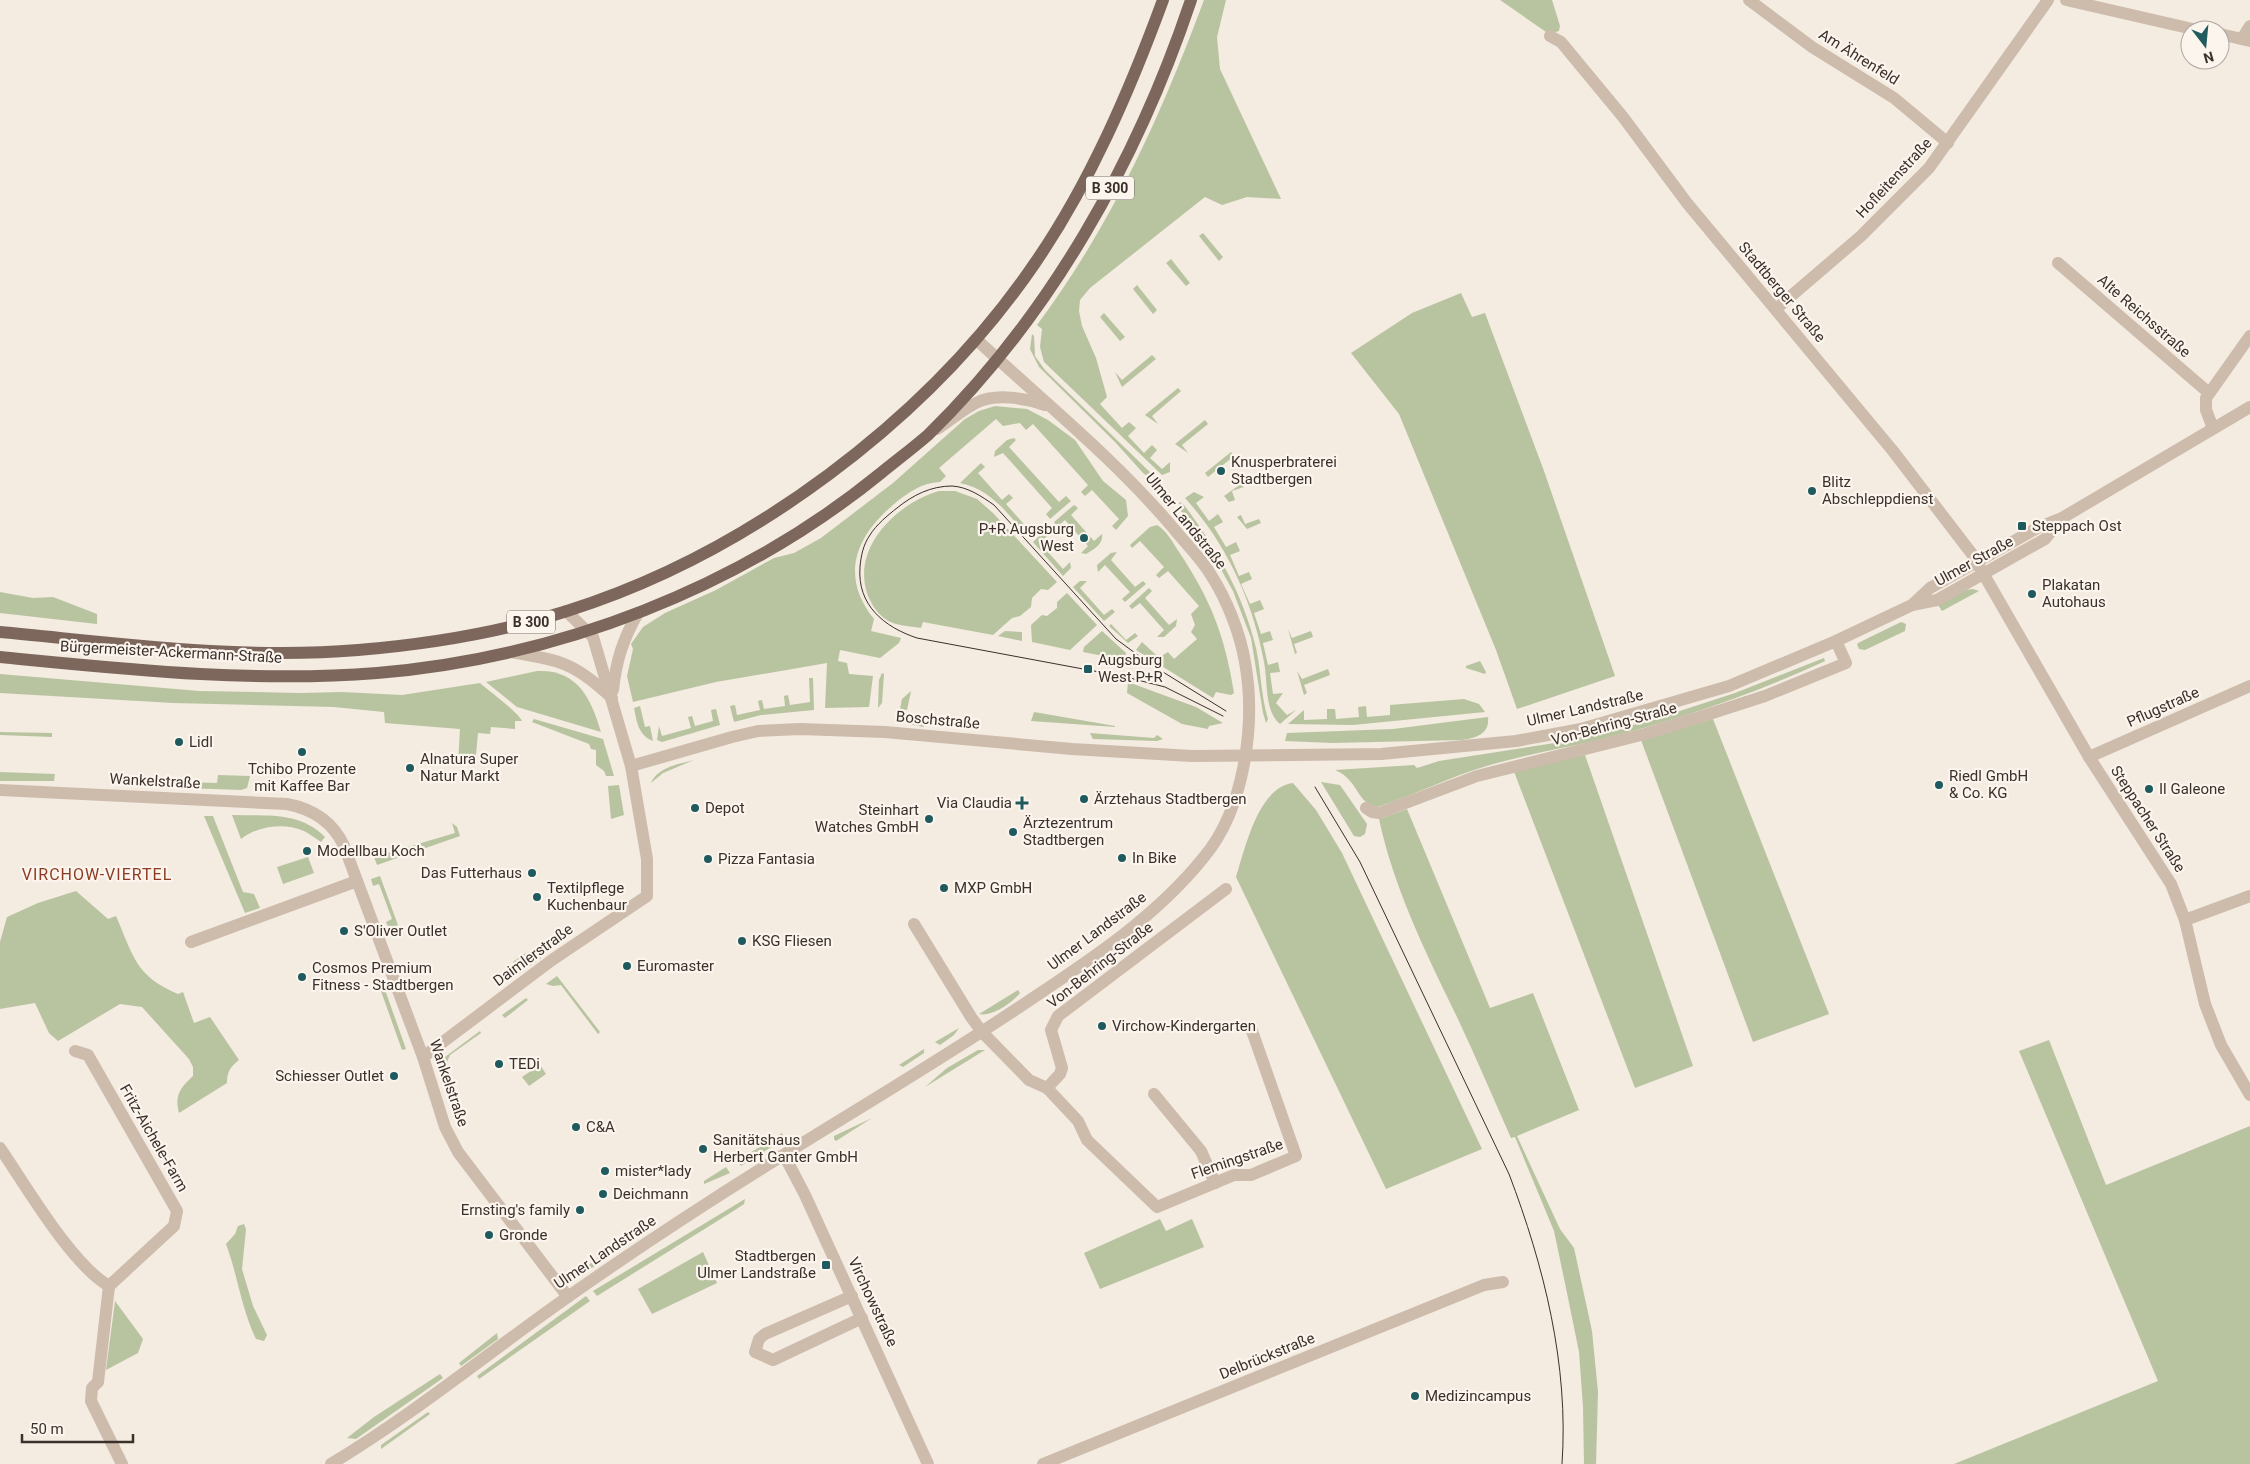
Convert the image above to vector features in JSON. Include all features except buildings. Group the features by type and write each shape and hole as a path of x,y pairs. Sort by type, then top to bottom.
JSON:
{"main road":[{"name":"B 300","path":"977,340 1036,262 1067,212 1106,137 1163,0"},
{"name":"B 300","path":"998,359 1080,242 1138,137 1191,0"},
{"name":"Bürgermeister-Ackermann-Straße","path":"0,632 225,650 354,650 421,644 477,634 566,611 614,594 664,572 730,538 786,505 845,462 902,414 977,340"},
{"name":"Bürgermeister-Ackermann-Straße","path":"0,657 116,668 223,674 333,675 412,669 511,652 587,630 638,613 690,592 785,541 845,503 925,437 998,359"}],"street":[{"name":"Am Ährenfeld","path":"1749,0 1812,47 1894,98 1948,143"},
{"name":"Hofleitenstraße","path":"1776,309 1876,222 1929,168 2048,0"},
{"path":"2066,0 2180,26"},
{"path":"2230,36 2246,40 2250,26"},
{"name":"Stadtberger Straße","path":"1550,36 1561,42 1623,117 1687,203 1893,451 1977,562 1984,575"},
{"name":"Alte Reichsstraße","path":"2058,263 2209,393"},
{"path":"2213,428 2206,410 2209,393 2250,336"},
{"name":"Ulmer Landstraße","path":"331,1464 393,1424 568,1297 688,1215 982,1032 1119,939 1185,880 1208,853 1225,823 1238,788 1245,756 1249,708 1245,660 1227,604 1210,572 1127,476 977,340"},
{"path":"925,437 977,402 994,398 1028,400 1052,408"},
{"name":"Ulmer Straße","path":"1912,605 1930,588 2039,527 2062,518 2250,407"},
{"name":"Ulmer Straße","path":"1912,605 1937,600 1984,575 2045,539 2062,518"},
{"name":"Steppacher Straße","path":"1984,575 2089,757 2171,884 2185,920 2205,1004 2221,1045 2250,1096"},
{"name":"Ulmer Landstraße","path":"1245,756 1381,754 1497,743 1581,729 1729,686 1836,641 1912,605"},
{"name":"Daimlerstraße","path":"423,1057 552,960 647,896 647,859 632,766 597,648 587,630 566,611"},
{"name":"Daimlerstraße","path":"612,698 615,664 621,646 638,613"},
{"name":"Von-Behring-Straße","path":"1366,808 1379,814 1477,776 1645,734 1764,696 1846,663 1836,641"},
{"path":"511,652 566,663 589,677 612,698"},
{"name":"Pflugstraße","path":"2089,757 2250,686"},
{"name":"Boschstraße","path":"632,766 726,738 758,731 800,729 885,732 1072,749 1192,756 1245,756"},
{"name":"Wankelstraße","path":"0,790 295,806 317,814 334,829 357,881 423,1057 445,1126 458,1152 568,1297"},
{"path":"191,942 357,881"},
{"name":"Von-Behring-Straße","path":"1047,1088 1060,1074 1062,1068 1051,1030 1058,1016 1226,889"},
{"path":"2185,920 2250,896"},
{"path":"914,924 982,1032"},
{"name":"Flemingstraße","path":"982,1032 1029,1080 1047,1088 1078,1121 1087,1140 1157,1207 1234,1175 1251,1175 1296,1156 1251,1028"},
{"name":"Fritz-Aichele-Farm","path":"75,1051 88,1056 177,1211 174,1226 109,1286"},
{"path":"1154,1094 1201,1151 1215,1183"},
{"path":"0,1148 56,1230 97,1279 109,1286 98,1382 92,1388 90,1401 122,1464"},
{"name":"Virchowstraße","path":"784,1155 806,1194 928,1464"},
{"name":"Delbrückstraße","path":"1043,1464 1484,1285 1504,1282"},
{"path":"852,1296 765,1334 759,1339 755,1352 773,1360 862,1318"}],"green space":[{"path":"1204,0 1226,0 1217,37 1220,69 1281,199 1247,197 1222,205 1205,197 1090,288 1080,300 1079,311 1082,326 1096,358 1107,397 1100,404 1122,428 1129,422 1136,428 1128,436 1144,453 1152,445 1157,450 1150,458 1162,469 1170,462 1170,472 1162,475 1044,362 1040,347 1042,329 1037,325 1089,248 1132,169 1170,86"},
{"path":"1500,0 1552,0 1560,26 1559,31 1549,34"},
{"path":"1203,233 1223,257 1219,261 1199,236"},
{"path":"1171,259 1190,283 1186,286 1166,263"},
{"path":"1137,285 1157,310 1153,314 1133,289"},
{"path":"1461,293 1472,317 1485,313 1544,471 1615,676 1517,709 1496,650 1399,414 1351,353 1412,313"},
{"path":"1104,313 1125,337 1120,341 1100,317"},
{"path":"1032,334 1034,336 1035,356 1045,370 1158,480 1144,474 1115,442 1039,367 1030,349"},
{"path":"1152,355 1156,359 1122,387 1115,372 1122,380"},
{"path":"1178,388 1181,391 1152,416 1158,424 1145,415"},
{"path":"995,406 1027,409 1048,420 1075,440 1103,481 1126,500 1128,516 1116,530 1112,526 1119,519 1092,490 1085,496 1081,492 1088,485 1033,424 1026,430 1020,423 1003,426 996,419 939,468 946,476 940,482 920,487 898,501 880,517 869,530 861,544 856,558 855,573 857,588 863,603 874,619 871,631 901,638 899,643 880,658 840,650 838,661 847,663 849,674 873,676 869,707 825,708 827,663 716,682 633,702 627,676 633,649 631,644 643,627 665,613 716,590 774,558 794,553 821,538 893,483 965,419 979,411"},
{"path":"1205,420 1208,424 1182,445 1188,453 1175,444"},
{"path":"1014,438 1016,440 1009,447 1059,502 1066,496 1071,501 1050,519 1046,514 1052,508 1003,453 994,457 995,451 1007,440"},
{"path":"1231,452 1234,456 1208,477 1205,473"},
{"path":"981,463 985,467 978,473 1002,500 1009,494 1013,498 1006,504 1029,530 1036,524 1040,528 1028,537 990,497 971,486 960,483"},
{"path":"1241,484 1244,487 1232,491 1235,500 1229,502 1224,496"},
{"path":"939,491 955,491 977,499 993,513 1057,582 1048,590 1041,589 1032,598 1031,607 1020,616 1012,618 993,635 923,622 921,628 897,624 881,616 868,596 864,576 866,559 872,543 894,516 908,505"},
{"path":"1194,492 1204,497 1196,503 1209,521 1218,514 1223,522 1214,527 1226,547 1236,542 1240,551 1230,555 1239,576 1249,572 1252,579 1241,584 1250,604 1260,600 1264,609 1254,613 1261,634 1270,631 1273,640 1263,643 1268,665 1278,662 1280,672 1270,673 1273,694 1283,693 1276,703 1287,715 1296,710 1280,724 1271,711 1269,704 1259,640 1245,596 1226,554 1214,535 1185,498"},
{"path":"1179,502 1184,505 1218,555 1244,609 1256,648 1268,719 1266,723 1251,638 1233,591 1207,544 1180,510"},
{"path":"1074,505 1078,508 1071,515 1094,541 1102,534 1100,544 1086,554 1081,553 1088,546 1065,520 1057,527 1054,522"},
{"path":"1241,515 1245,524 1259,519 1261,523 1247,529 1237,517"},
{"path":"1157,525 1164,530 1172,541 1200,586 1215,619 1230,673 1234,693 1231,695 1216,692 1213,698 1136,650 1142,642 1156,655 1163,655 1168,652 1174,659 1197,639 1191,632 1195,625 1191,614 1199,606 1168,571 1159,578 1156,575 1164,567 1140,541 1132,548 1130,545 1150,527"},
{"path":"1043,532 1047,536 1040,543 1063,569 1070,562 1071,568 1063,576 1033,542"},
{"path":"1117,552 1111,560 1135,587 1143,581 1146,584 1125,602 1122,599 1130,592 1105,565 1098,572 1097,565 1111,553"},
{"path":"1080,581 1087,581 1080,588 1104,615 1112,609 1115,612 1104,621 1073,587"},
{"path":"1149,588 1152,591 1145,598 1169,625 1177,619 1176,626 1164,637 1157,637 1164,630 1140,603 1132,609 1129,606"},
{"path":"1973,589 1979,591 1942,611 1938,605 1965,590"},
{"path":"0,592 33,598 53,597 97,614 97,624 0,613"},
{"path":"1067,593 1097,625 1070,650 1032,642 1031,625 1042,615 1047,616 1057,608 1057,602"},
{"path":"1901,622 1906,624 1905,631 1865,650 1859,649 1857,644 1860,642"},
{"path":"1111,624 1126,640 1135,633 1138,636 1128,643 1109,626"},
{"path":"1288,629 1292,638 1311,631 1313,637 1294,644 1297,653 1295,654"},
{"path":"1005,631 1022,632 1022,641 998,636"},
{"path":"1102,631 1126,653 1124,660 1083,652 1084,647"},
{"path":"1824,658 1825,661 1767,686 1681,717 1623,734 1490,765 1377,807 1365,801 1349,779 1335,770 1414,765 1417,768 1439,761 1561,742 1649,721 1735,693"},
{"path":"1480,661 1486,672 1485,674 1466,668 1466,666"},
{"path":"1328,669 1330,675 1304,685 1307,693 1304,695 1297,671 1302,679"},
{"path":"537,671 563,675 581,688 593,708 601,732 517,707 486,682"},
{"path":"882,673 884,674 882,703 878,708 879,680"},
{"path":"0,674 199,691 342,692 402,695 480,683 509,707 522,721 515,721 515,729 491,727 490,734 478,733 475,765 458,764 460,729 385,723 384,712 334,707 173,703 0,693"},
{"path":"809,678 813,678 814,710 761,715 734,722 730,706 735,705 737,715 760,710 758,701 762,700 764,709 785,706 784,696 788,695 790,705 810,702"},
{"path":"1128,682 1196,707 1223,723 1209,726 1208,729 1182,724 1127,693"},
{"path":"911,691 907,710 900,709 902,699"},
{"path":"1464,699 1479,704 1485,712 1353,725 1288,724 1304,710 1304,720 1327,719 1327,709 1335,709 1336,719 1359,717 1358,707 1366,706 1367,717 1390,715 1390,705"},
{"path":"640,706 645,727 650,726 653,741 644,735 639,728 634,708"},
{"path":"716,709 720,725 662,742 657,740 659,726 662,736 691,728 688,717 692,716 695,726 713,721 711,710"},
{"path":"1034,712 1115,726 1115,727 1031,721"},
{"path":"1488,717 1487,727 1481,734 1462,740 1332,743 1285,741 1287,733 1393,729"},
{"path":"534,719 603,739 614,776 606,776 604,771 596,765 596,750 591,749 589,744 532,722"},
{"path":"903,719 927,720 924,727 908,724"},
{"path":"1713,719 1829,1014 1753,1042 1641,740"},
{"path":"0,732 52,733 52,737 0,735"},
{"path":"1090,733 1154,738 1157,735 1163,739 1157,741 1093,739"},
{"path":"1585,755 1693,1066 1635,1088 1513,769"},
{"path":"694,760 663,773 651,783 664,770"},
{"path":"0,772 55,774 54,781 0,781"},
{"path":"218,775 250,776 247,788 241,790 126,786 121,780 217,783"},
{"path":"1321,782 1340,785 1367,824 1365,834 1360,837 1354,836"},
{"path":"1293,783 1316,810 1342,853 1482,1149 1386,1189 1236,877 1249,836 1262,807 1271,795 1281,787"},
{"path":"619,785 624,815 611,819 608,786"},
{"path":"1407,809 1490,1008 1533,993 1579,1110 1517,1136 1560,1229 1574,1248 1592,1331 1598,1392 1596,1464 1584,1464 1583,1407 1579,1352 1554,1231 1515,1137 1511,1138 1412,920 1385,845 1379,819"},
{"path":"232,815 293,819 305,823 325,837 321,842 304,831 280,826 263,828 241,839"},
{"path":"204,816 213,816 243,892 254,894 260,908 245,913"},
{"path":"452,823 457,827 460,836 377,865 374,857 455,833"},
{"path":"308,857 314,873 283,884 277,867"},
{"path":"380,876 398,925 389,929 386,922 392,919 379,884 373,886 371,879"},
{"path":"76,891 108,919 116,916 137,963 144,972 164,987 178,994 183,992 194,1023 210,1017 239,1060 230,1070 227,1083 179,1113 178,1096 185,1084 193,1076 193,1067 189,1059 142,1007 120,1004 58,1041 49,1033 35,1003 0,1009 0,942 7,917 38,903"},
{"path":"535,950 541,958 519,974 516,972 513,962 524,954"},
{"path":"557,976 600,1032 598,1034 561,985 553,986 546,984"},
{"path":"385,990 406,1049 402,1050 381,991"},
{"path":"1018,990 1020,993 1007,1005 990,1013 979,1014"},
{"path":"526,998 528,1000 505,1018 502,1015"},
{"path":"959,1028 954,1035 940,1045 935,1042"},
{"path":"480,1031 481,1033 450,1055 447,1062 449,1070 443,1075 445,1057"},
{"path":"2049,1040 2106,1185 2250,1126 2250,1464 1954,1464 2158,1381 2019,1051"},
{"path":"924,1049 924,1053 903,1067 899,1065"},
{"path":"978,1050 985,1050 925,1087 947,1068"},
{"path":"540,1065 546,1074 529,1086 522,1077"},
{"path":"872,1118 836,1141 834,1139 834,1136"},
{"path":"782,1133 784,1139 741,1166 737,1161"},
{"path":"726,1167 730,1173 704,1184 704,1181"},
{"path":"745,1199 744,1204 735,1210 597,1296 593,1291"},
{"path":"1160,1219 1166,1231 1192,1219 1204,1247 1100,1289 1084,1253"},
{"path":"244,1224 246,1229 242,1269 253,1306 267,1335 264,1341 256,1339 251,1327 226,1244 235,1234 238,1226"},
{"path":"630,1233 632,1234 610,1257 596,1266 581,1271"},
{"path":"703,1252 717,1283 652,1314 638,1289"},
{"path":"586,1296 590,1301 479,1379 477,1376"},
{"path":"115,1301 143,1339 138,1353 106,1370"},
{"path":"497,1333 498,1339 461,1366 459,1363"},
{"path":"440,1374 443,1378 356,1439 347,1438 374,1417"},
{"path":"428,1412 430,1414 381,1449 381,1445"}],"tram line":[{"path":"1223,716 1165,687 1126,677 917,638 894,628 875,613 863,593 860,581 860,567 866,543 873,531 886,517 916,495 944,486 963,488 974,492 994,505 1116,639 1150,664 1226,711"},
{"path":"1315,787 1360,862 1509,1174 1522,1209 1543,1280 1558,1353 1562,1390 1562,1464"}],"place":[{"name":"Knusperbraterei Stadtbergen","path":"1221,471"},
{"name":"Blitz Abschleppdienst","path":"1812,491"},
{"name":"Steppach Ost","path":"2022,526"},
{"name":"P+R Augsburg West","path":"1084,538"},
{"name":"Plakatan Autohaus","path":"2032,594"},
{"name":"Augsburg West P+R","path":"1088,669"},
{"name":"Lidl","path":"179,742"},
{"name":"Tchibo Prozente mit Kaffee Bar","path":"302,752"},
{"name":"Alnatura Super Natur Markt","path":"410,768"},
{"name":"Riedl GmbH & Co. KG","path":"1939,785"},
{"name":"Il Galeone","path":"2149,789"},
{"name":"Ärztehaus Stadtbergen","path":"1084,799"},
{"name":"Via Claudia","path":"1022,803"},
{"name":"Depot","path":"695,808"},
{"name":"Steinhart Watches GmbH","path":"929,819"},
{"name":"Ärztezentrum Stadtbergen","path":"1013,832"},
{"name":"Modellbau Koch","path":"307,851"},
{"name":"In Bike","path":"1122,858"},
{"name":"Pizza Fantasia","path":"708,859"},
{"name":"Das Futterhaus","path":"532,873"},
{"name":"MXP GmbH","path":"944,888"},
{"name":"Textilpflege Kuchenbaur","path":"537,897"},
{"name":"S'Oliver Outlet","path":"344,931"},
{"name":"KSG Fliesen","path":"742,941"},
{"name":"Euromaster","path":"627,966"},
{"name":"Cosmos Premium Fitness - Stadtbergen","path":"302,977"},
{"name":"Virchow-Kindergarten","path":"1102,1026"},
{"name":"TEDi","path":"499,1064"},
{"name":"Schiesser Outlet","path":"394,1076"},
{"name":"C&A","path":"576,1127"},
{"name":"Sanitätshaus Herbert Ganter GmbH","path":"703,1149"},
{"name":"mister*lady","path":"605,1171"},
{"name":"Deichmann","path":"603,1194"},
{"name":"Ernsting's family","path":"580,1210"},
{"name":"Gronde","path":"489,1235"},
{"name":"Stadtbergen Ulmer Landstraße","path":"826,1265"},
{"name":"Medizincampus","path":"1415,1396"}],"district":[{"name":"VIRCHOW-VIERTEL","path":"97,874"}]}
